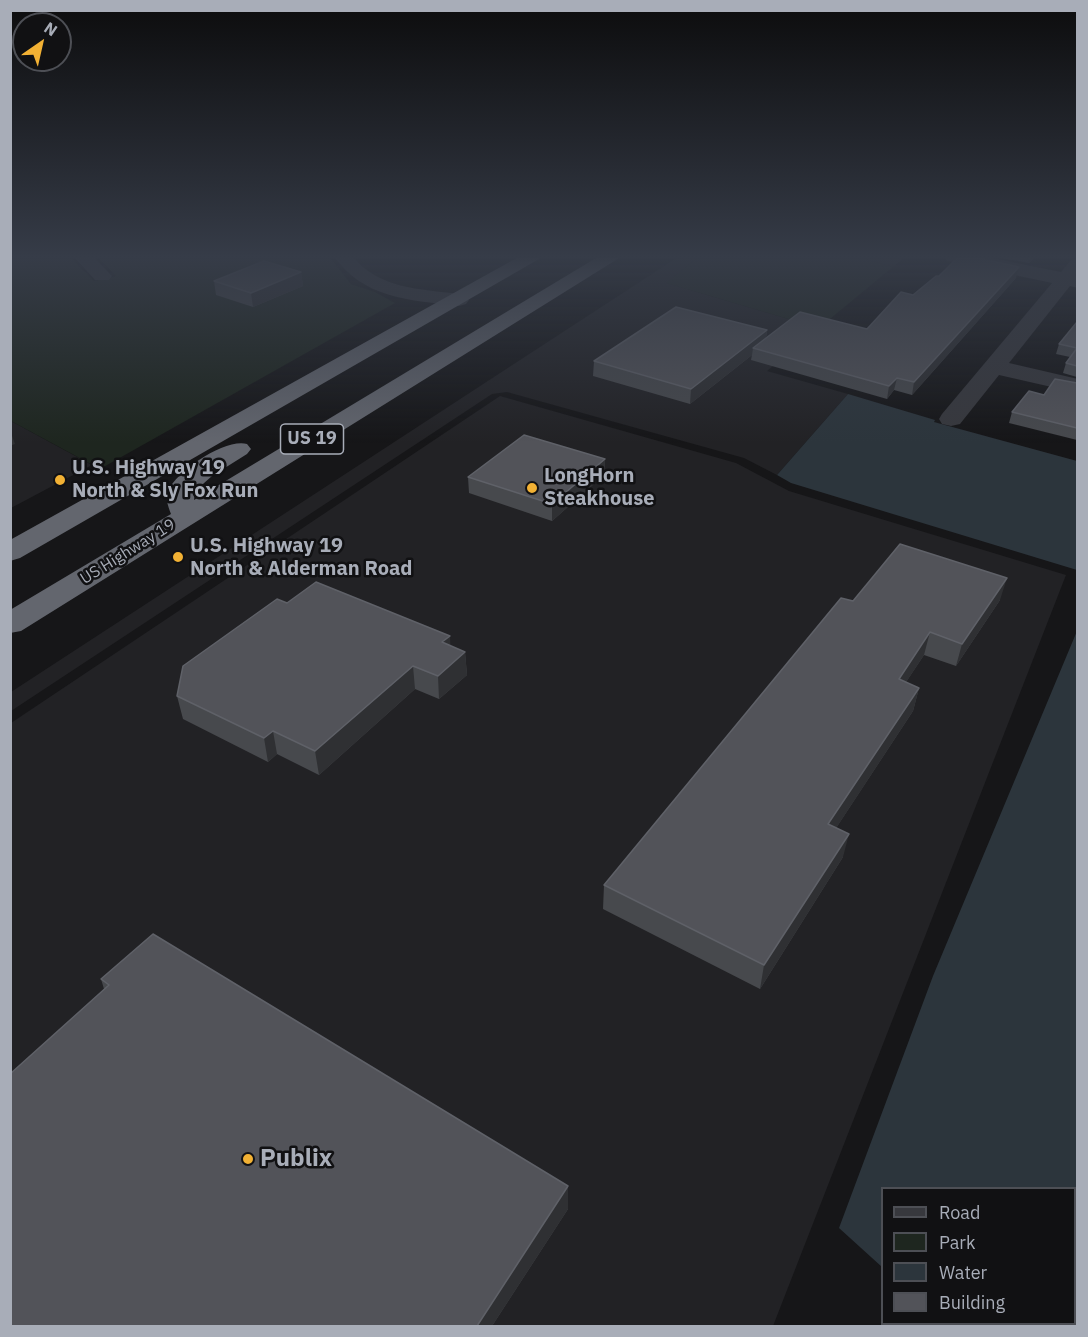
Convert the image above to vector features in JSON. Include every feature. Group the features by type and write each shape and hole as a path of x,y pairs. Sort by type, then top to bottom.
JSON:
{"highway":[{"name":"US 19","path":"10,552 427,317"},
{"path":"186,516 179,497 182,487 194,476 401,352 422,338 440,317"},
{"path":"487,334 502,317"},
{"name":"US Highway 19","path":"10,624 514,317"}],"street":[{"path":"951,419 1038,317"},
{"path":"996,367 1077,386"}],"shaded area":[{"path":"585,317 783,317 819,328 767,371 848,394 777,475 744,458 507,392 492,394 11,711 11,692"},
{"path":"500,396 736,463 789,491 1066,575 773,1326 11,1326 11,723"},
{"path":"11,421 92,465 11,508"}],"green space":[{"path":"10,317 369,317 100,469 11,421"},
{"path":"783,317 832,317 819,328"}],"water":[{"path":"848,394 935,420 934,422 1077,461 1077,570 791,483 777,475"},
{"path":"1077,631 1077,1186 1076,1188 881,1187 881,1266 839,1228 933,976"}],"building":[{"path":"660,317 717,317 767,330 691,389 594,361"},
{"path":"793,317 821,317 867,329 878,317 973,317 914,382 897,378 889,386 753,348"},
{"path":"1077,322 1077,348 1059,344"},
{"path":"1077,348 1077,366 1066,363"},
{"path":"1055,379 1077,383 1077,428 1012,412 1029,391 1044,395"},
{"name":"LongHorn Steakhouse","path":"524,435 605,459 552,504 468,477"},
{"path":"900,544 1007,578 962,644 930,632 899,679 919,688 828,824 849,834 764,965 604,885 841,598 853,601"},
{"path":"316,582 450,636 442,642 465,652 438,676 413,666 315,751 273,731 264,738 177,696 183,666 277,599 287,603"},
{"name":"Publix","path":"153,934 568,1186 477,1326 10,1326 10,1074 109,985 101,979"}],"place":[{"name":"U.S. Highway 19 North & Sly Fox Run","path":"60,480"},
{"name":"LongHorn Steakhouse","path":"532,488"},
{"name":"U.S. Highway 19 North & Alderman Road","path":"178,557"},
{"name":"Publix","path":"248,1159"}]}
